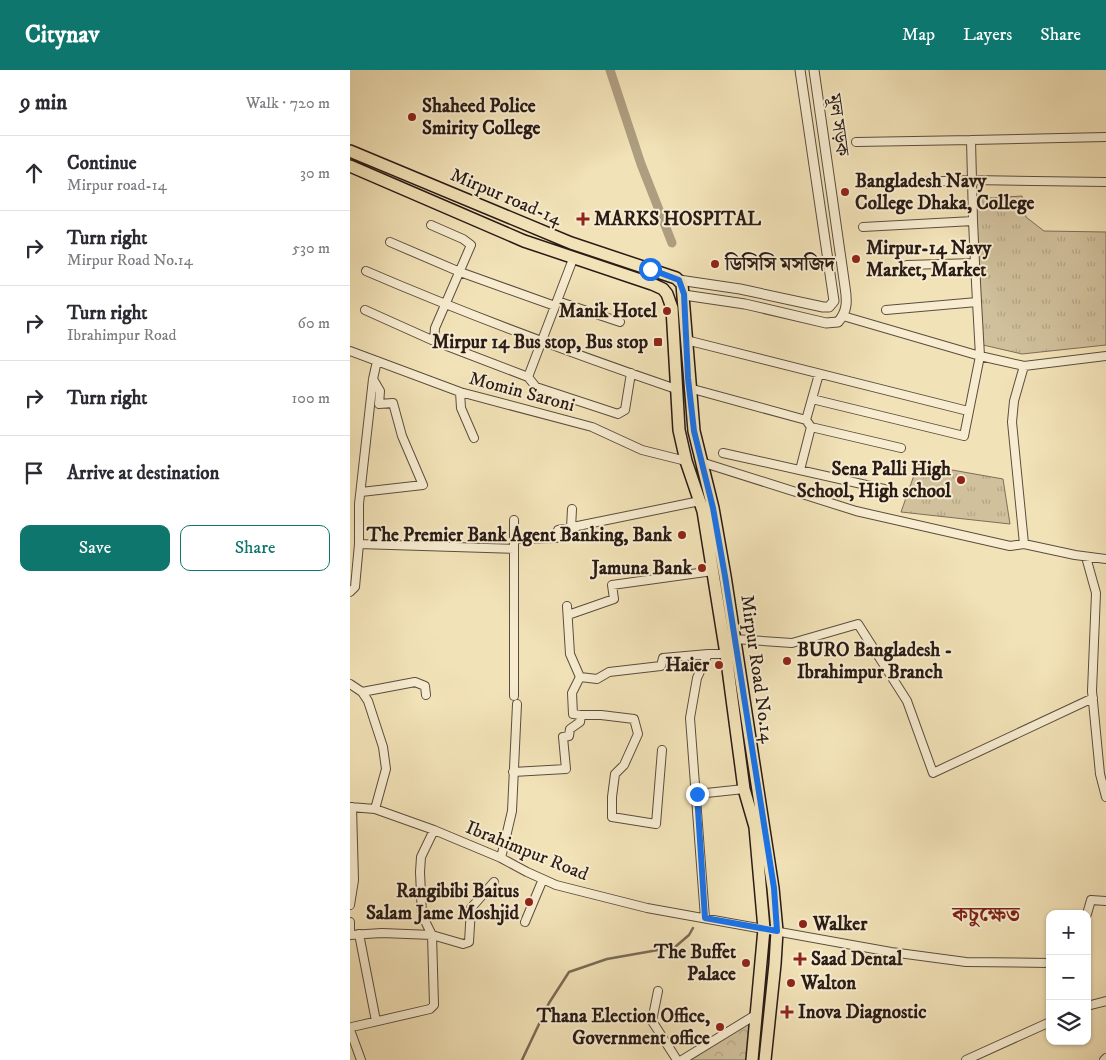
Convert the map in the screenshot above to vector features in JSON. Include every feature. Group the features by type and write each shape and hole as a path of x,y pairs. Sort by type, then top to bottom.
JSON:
{"main road":[{"name":"Mirpur road-14","path":"350,151 571,243 682,286"},
{"path":"350,166 515,238 573,259"},
{"name":"Mirpur Road No.14","path":"573,259 663,288 670,299 674,320 679,430 686,461 700,501 726,654 744,789 755,828 764,930 752,1060"},
{"name":"Mirpur Road No.14","path":"682,286 689,388 701,462 713,508 774,888 777,931 765,1060"}],"street":[{"name":"মূল সড়ক","path":"800,70 834,302"},
{"name":"মূল সড়ক","path":"814,70 847,303 843,316"},
{"path":"856,142 1106,137"},
{"path":"864,184 972,180 971,140"},
{"path":"874,183 972,180 1106,182"},
{"path":"891,226 973,221 972,180"},
{"path":"900,225 973,221 975,263 907,265"},
{"path":"431,225 469,242 470,248 435,328 434,341"},
{"path":"390,242 460,272 620,322"},
{"path":"528,377 573,259"},
{"path":"886,310 976,302 975,263 936,264"},
{"path":"366,271 446,306 541,342 676,389"},
{"name":"Mirpur road-14","path":"682,286 731,288 823,307 829,306 834,302"},
{"name":"Mirpur road-14","path":"682,286 745,304 826,323 838,322 843,316"},
{"path":"812,399 964,436 980,356 976,302 950,304"},
{"path":"365,310 434,341 528,377 536,387 618,414 625,410 631,373"},
{"path":"843,316 980,356 1024,366 1106,356"},
{"path":"686,340 968,411"},
{"name":"Momin Saroni","path":"350,351 460,392 592,427 642,450 686,461"},
{"path":"350,592 355,587 359,544 359,504 372,379 377,361"},
{"path":"1024,366 1014,401 1012,422 1024,544"},
{"path":"806,420 820,374"},
{"path":"361,492 423,485 402,436 393,404 379,404 380,390 372,379"},
{"path":"689,388 806,420 811,427 901,448"},
{"path":"460,392 461,408 474,438"},
{"path":"800,470 811,427"},
{"path":"723,453 884,489"},
{"path":"701,462 856,511 1010,546 1024,544 1086,557 1106,559"},
{"path":"514,539 556,538 558,530 700,501"},
{"path":"350,504 359,504"},
{"path":"571,528 572,509"},
{"path":"502,858 511,820 516,700 514,520"},
{"path":"359,544 514,549"},
{"path":"1086,557 1096,593 1093,698 1100,774 1106,797"},
{"path":"568,615 614,600 612,585 713,571"},
{"path":"567,606 570,654 580,677"},
{"path":"734,639 792,643 858,624 907,701 933,773 1093,698"},
{"path":"705,918 690,718 697,678 708,654"},
{"path":"580,677 597,679 609,672 661,666 663,658 726,654"},
{"path":"580,677 572,693 573,714 634,719 638,734 624,765 615,774 612,817 656,824 662,750"},
{"path":"362,692 415,682 425,686 426,696"},
{"path":"350,684 362,692 368,701 384,747 386,769 375,809"},
{"path":"513,772 566,769 563,737 569,736 570,729 580,722 581,715"},
{"path":"697,794 744,789"},
{"path":"350,905 354,880 351,807"},
{"name":"Ibrahimpur Road","path":"351,807 375,809 434,830 502,858 543,879 595,896 764,930 891,952 991,964 1046,963"},
{"path":"361,1060 350,1030 376,1021 433,1008 432,935 422,915 420,857 434,830"},
{"path":"525,922 543,879"},
{"path":"350,922 350,935 432,935 463,944 469,942 471,908 494,882"},
{"path":"1088,910 1091,900 1106,901"},
{"path":"359,934 376,1021"},
{"path":"658,991 652,1021 677,1060"},
{"path":"1091,1005 1106,1001"},
{"path":"682,1060 757,1014"},
{"path":"966,1060 1046,1024"},
{"path":"988,1051 989,1060"}],"green space":[{"path":"1022,196 1026,217 1044,231 1106,232 1106,345 1022,354 983,345 974,199"},
{"path":"918,464 1003,479 1010,524 901,512"},
{"path":"754,1018 749,1060 690,1060 697,1056"}],"waterway":[{"path":"610,70 641,164 672,243"},
{"path":"522,1060 549,1003 569,972 607,959 675,947 689,935 693,928"}],"place":[{"name":"Shaheed Police Smirity College","path":"412,117"},
{"name":"Bangladesh Navy College Dhaka, College","path":"845,192"},
{"name":"MARKS HOSPITAL","path":"583,219"},
{"name":"Mirpur-14 Navy Market, Market","path":"856,259"},
{"name":"ডিসিসি মসজিদ","path":"715,264"},
{"name":"Manik Hotel","path":"667,311"},
{"name":"Mirpur 14 Bus stop, Bus stop","path":"658,342"},
{"name":"Sena Palli High School, High school","path":"961,480"},
{"name":"The Premier Bank Agent Banking, Bank","path":"682,535"},
{"name":"Jamuna Bank","path":"702,568"},
{"name":"BURO Bangladesh - Ibrahimpur Branch","path":"787,661"},
{"name":"Haier","path":"719,665"},
{"name":"Rangibibi Baitus Salam Jame Moshjid","path":"529,902"},
{"name":"Walker","path":"803,924"},
{"name":"Saad Dental","path":"800,959"},
{"name":"The Buffet Palace","path":"746,963"},
{"name":"Walton","path":"791,983"},
{"name":"Inova Diagnostic","path":"787,1012"},
{"name":"Thana Election Office, Government office","path":"720,1027"}],"district":[{"name":"কচুক্ষেত","path":"986,915"}],"route":[{"path":"650,269 679,280 684,294 688,378 694,431 713,508 725,576 774,888 777,931 705,918 697,794"}]}
